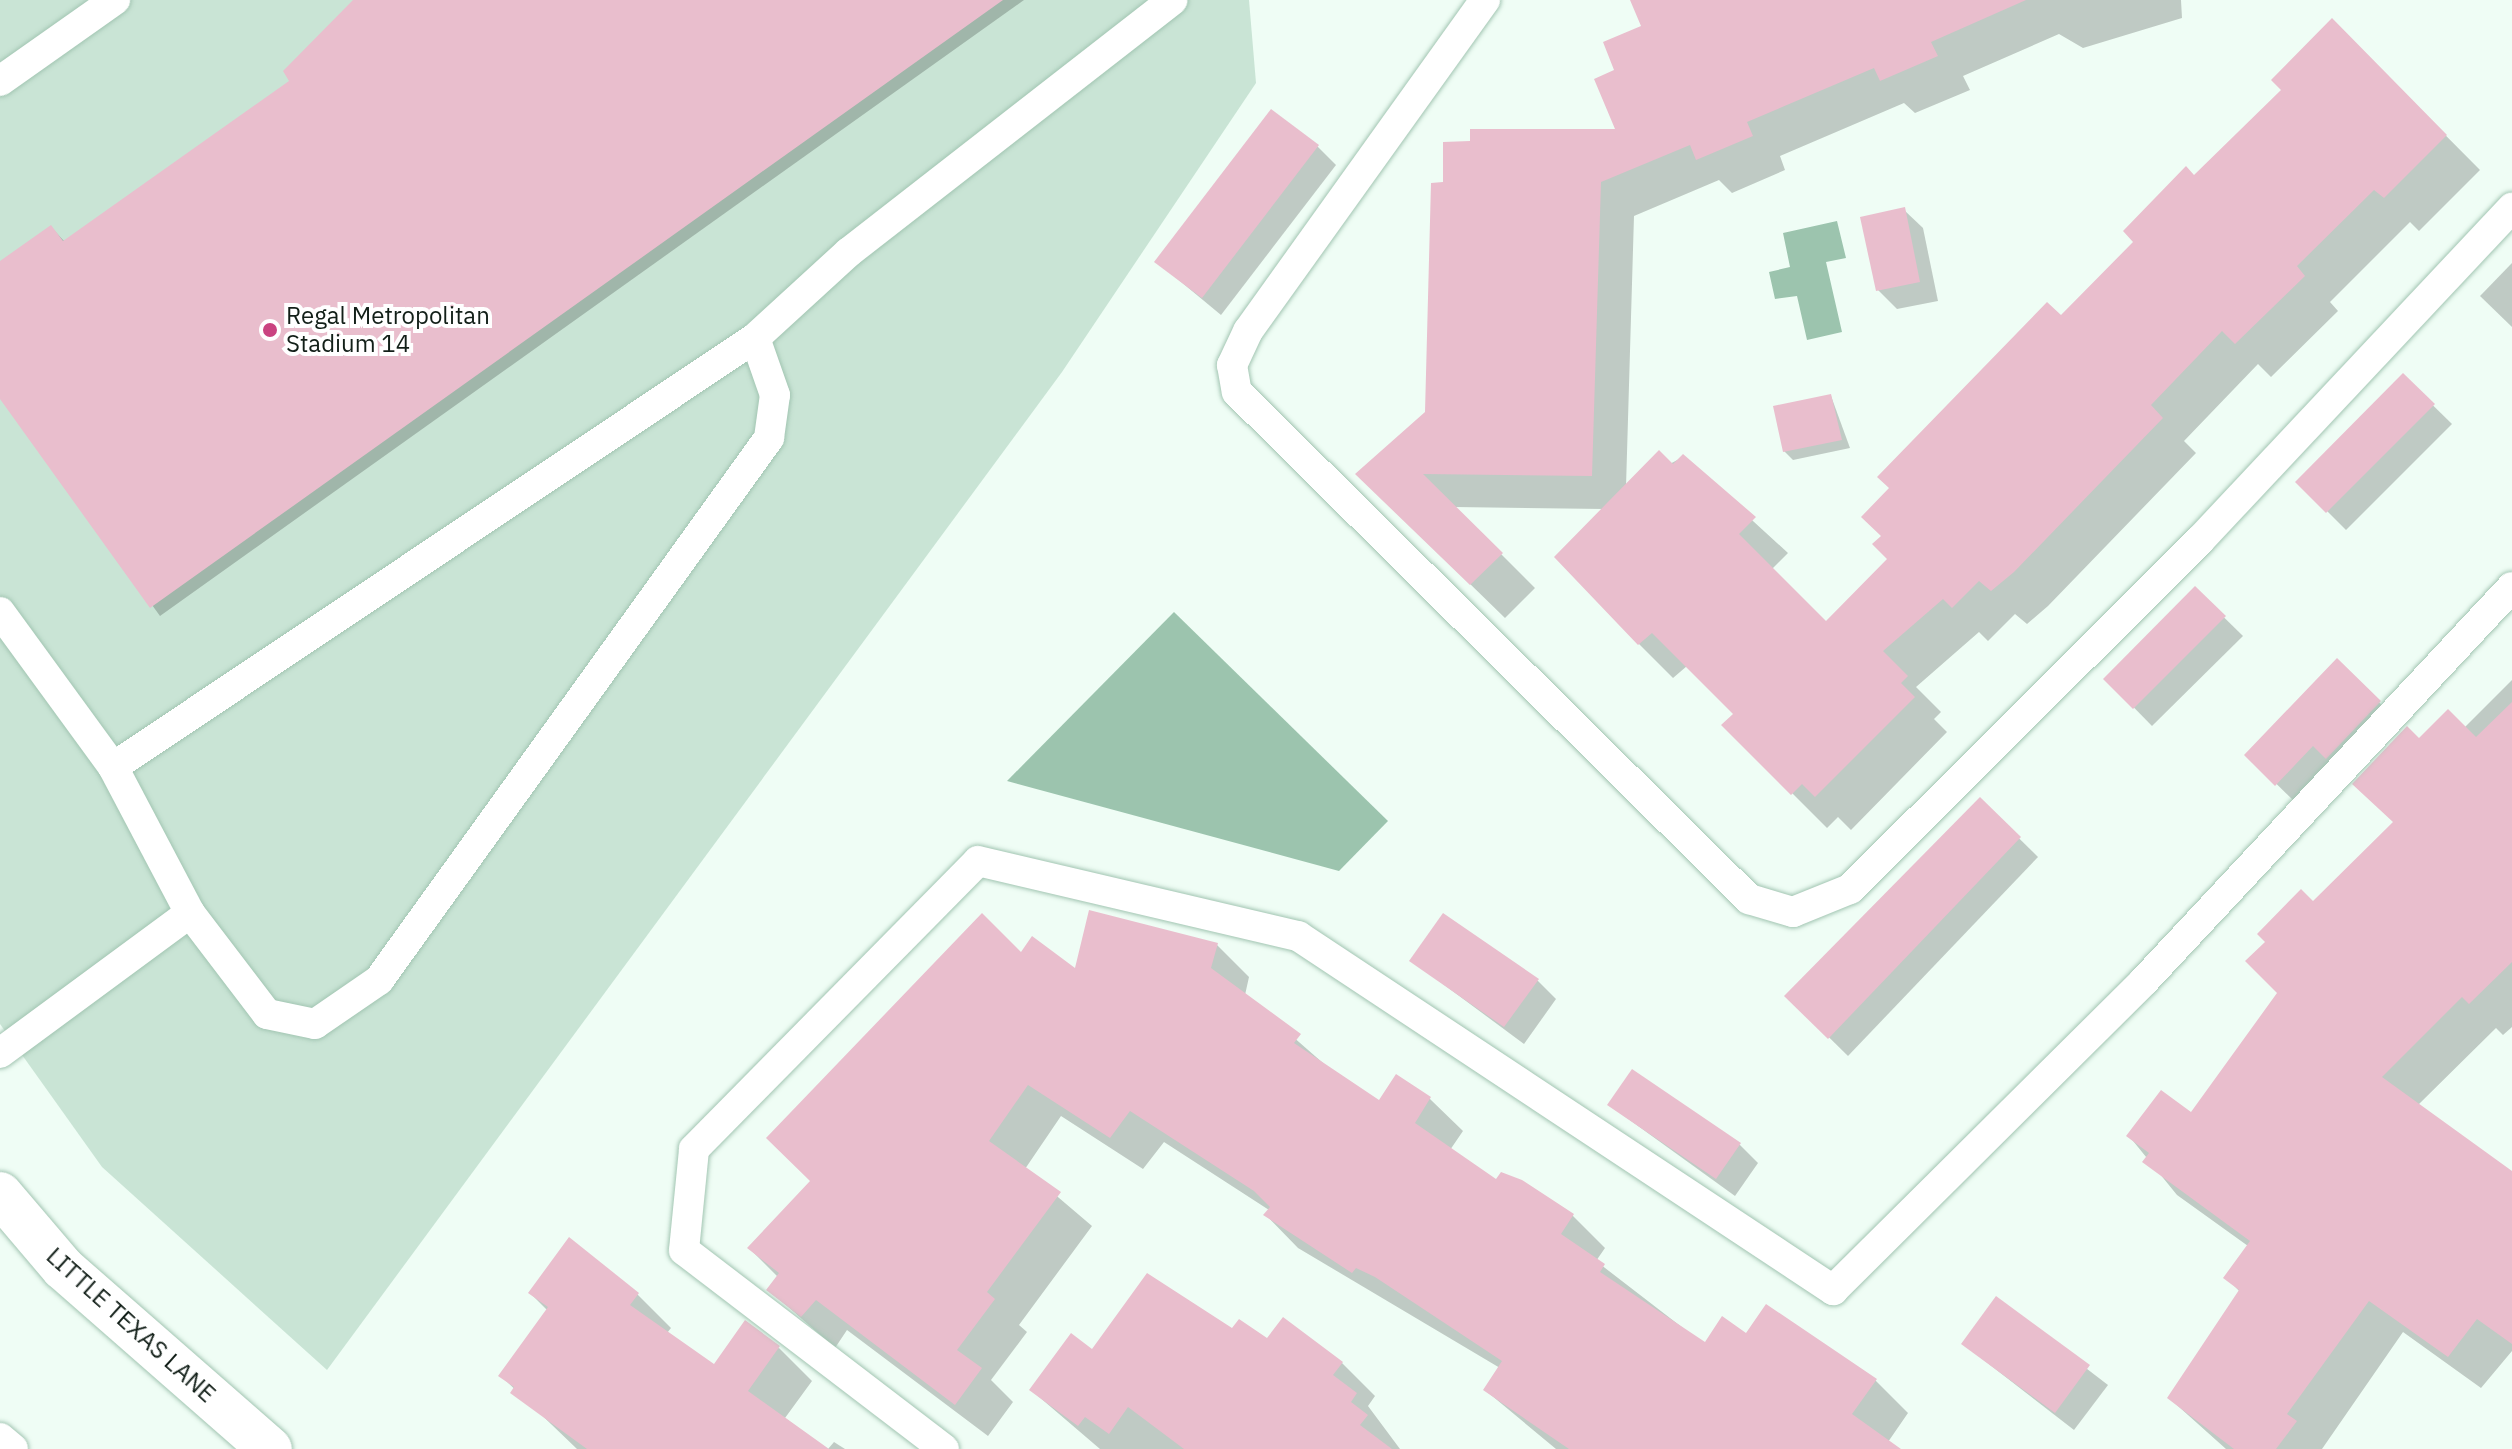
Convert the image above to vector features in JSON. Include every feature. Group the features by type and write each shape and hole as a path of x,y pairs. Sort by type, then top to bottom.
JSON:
{"street":[{"name":"LITTLE TEXAS LANE","path":"0,1194 63,1268 270,1449"}],"lane":[{"path":"0,81 115,0"},
{"path":"113,767 755,338 849,252 1173,0"},
{"path":"1485,0 1248,331 1232,365 1237,392 1749,899 1793,912 1850,889 2200,540 2512,208"},
{"path":"0,612 113,767 190,913 267,1014 315,1024 379,980 769,438 775,395 755,338"},
{"path":"944,1449 684,1250 694,1149 978,861 1298,936 1833,1290 2144,981 2512,587"},
{"path":"0,1053 190,913"},
{"path":"0,1438 13,1449"}],"shaded area":[{"path":"0,0 1249,0 1256,83 1062,372 327,1370 102,1167 0,1024"},
{"path":"1837,221 1846,258 1826,262 1842,332 1807,340 1797,296 1775,299 1769,272 1790,267 1783,233"},
{"path":"1174,612 1388,821 1339,871 1007,781"}],"building":[{"name":"Regal Metropolitan Stadium 14","path":"353,0 1003,0 150,608 0,399 0,261 51,225 63,241 289,81 283,71"},
{"path":"1630,0 2026,0 1931,42 1938,56 1880,81 1874,68 1747,122 1753,136 1696,160 1690,145 1601,182 1592,476 1423,474 1503,553 1470,585 1355,474 1425,412 1431,183 1443,182 1443,142 1470,141 1470,129 1615,129 1594,79 1614,70 1603,42 1641,26"},
{"path":"2332,18 2447,135 2384,198 2374,190 2297,266 2305,276 2235,344 2222,331 2151,405 2163,418 2014,572 1991,591 1979,581 1952,608 1943,599 1883,651 1908,676 1901,683 1915,697 1815,797 1802,784 1791,795 1721,725 1733,714 1652,633 1638,645 1554,557 1659,450 1673,464 1683,454 1756,517 1739,534 1826,621 1887,559 1872,544 1881,536 1861,517 1889,488 1877,477 2047,302 2061,315 2133,242 2123,231 2186,166 2194,175 2281,90 2271,80"},
{"path":"1271,109 1319,145 1202,298 1154,262"},
{"path":"1905,207 1920,282 1876,291 1860,217"},
{"path":"2403,373 2435,404 2326,513 2295,482"},
{"path":"1831,394 1842,440 1783,452 1773,406"},
{"path":"2195,586 2226,616 2133,709 2103,679"},
{"path":"2337,658 2381,701 2326,759 2313,746 2275,786 2244,755"},
{"path":"2512,702 2512,962 2469,1004 2462,997 2382,1077 2512,1171 2512,1344 2477,1319 2448,1357 2369,1301 2287,1414 2297,1421 2276,1449 2234,1449 2167,1398 2239,1290 2223,1278 2250,1241 2142,1162 2149,1153 2126,1136 2161,1090 2191,1112 2277,993 2245,961 2265,942 2257,934 2301,889 2313,901 2393,822 2352,784 2407,726 2419,738 2448,709 2476,737"},
{"path":"1980,797 2021,837 1828,1039 1784,996"},
{"path":"1089,910 1218,943 1211,968 1301,1034 1294,1043 1379,1100 1396,1074 1431,1097 1415,1123 1496,1179 1501,1172 1522,1180 1574,1214 1561,1234 1605,1264 1600,1272 1705,1342 1722,1316 1746,1333 1766,1304 1877,1379 1852,1414 1901,1449 1569,1449 1483,1390 1502,1361 1375,1277 1356,1268 1352,1273 1263,1215 1270,1207 1254,1191 1130,1111 1110,1138 1028,1085 989,1141 1061,1192 987,1292 995,1299 957,1350 982,1368 955,1405 816,1300 801,1317 766,1290 779,1273 747,1248 810,1181 766,1138 982,913 1021,952 1032,936 1075,968"},
{"path":"1443,913 1539,979 1504,1027 1409,961"},
{"path":"1632,1069 1741,1143 1716,1179 1607,1105"},
{"path":"569,1237 639,1293 630,1305 714,1364 745,1320 780,1346 748,1391 829,1449 587,1449 510,1393 514,1387 498,1376 548,1307 528,1293"},
{"path":"1147,1273 1232,1328 1239,1319 1267,1338 1283,1317 1343,1362 1333,1375 1357,1393 1351,1402 1368,1415 1360,1425 1392,1449 1184,1449 1128,1407 1109,1434 1085,1417 1078,1426 1029,1390 1071,1333 1092,1349"},
{"path":"1996,1296 2090,1365 2055,1413 1961,1344"}],"place":[{"name":"Regal Metropolitan Stadium 14","path":"270,330"}]}
